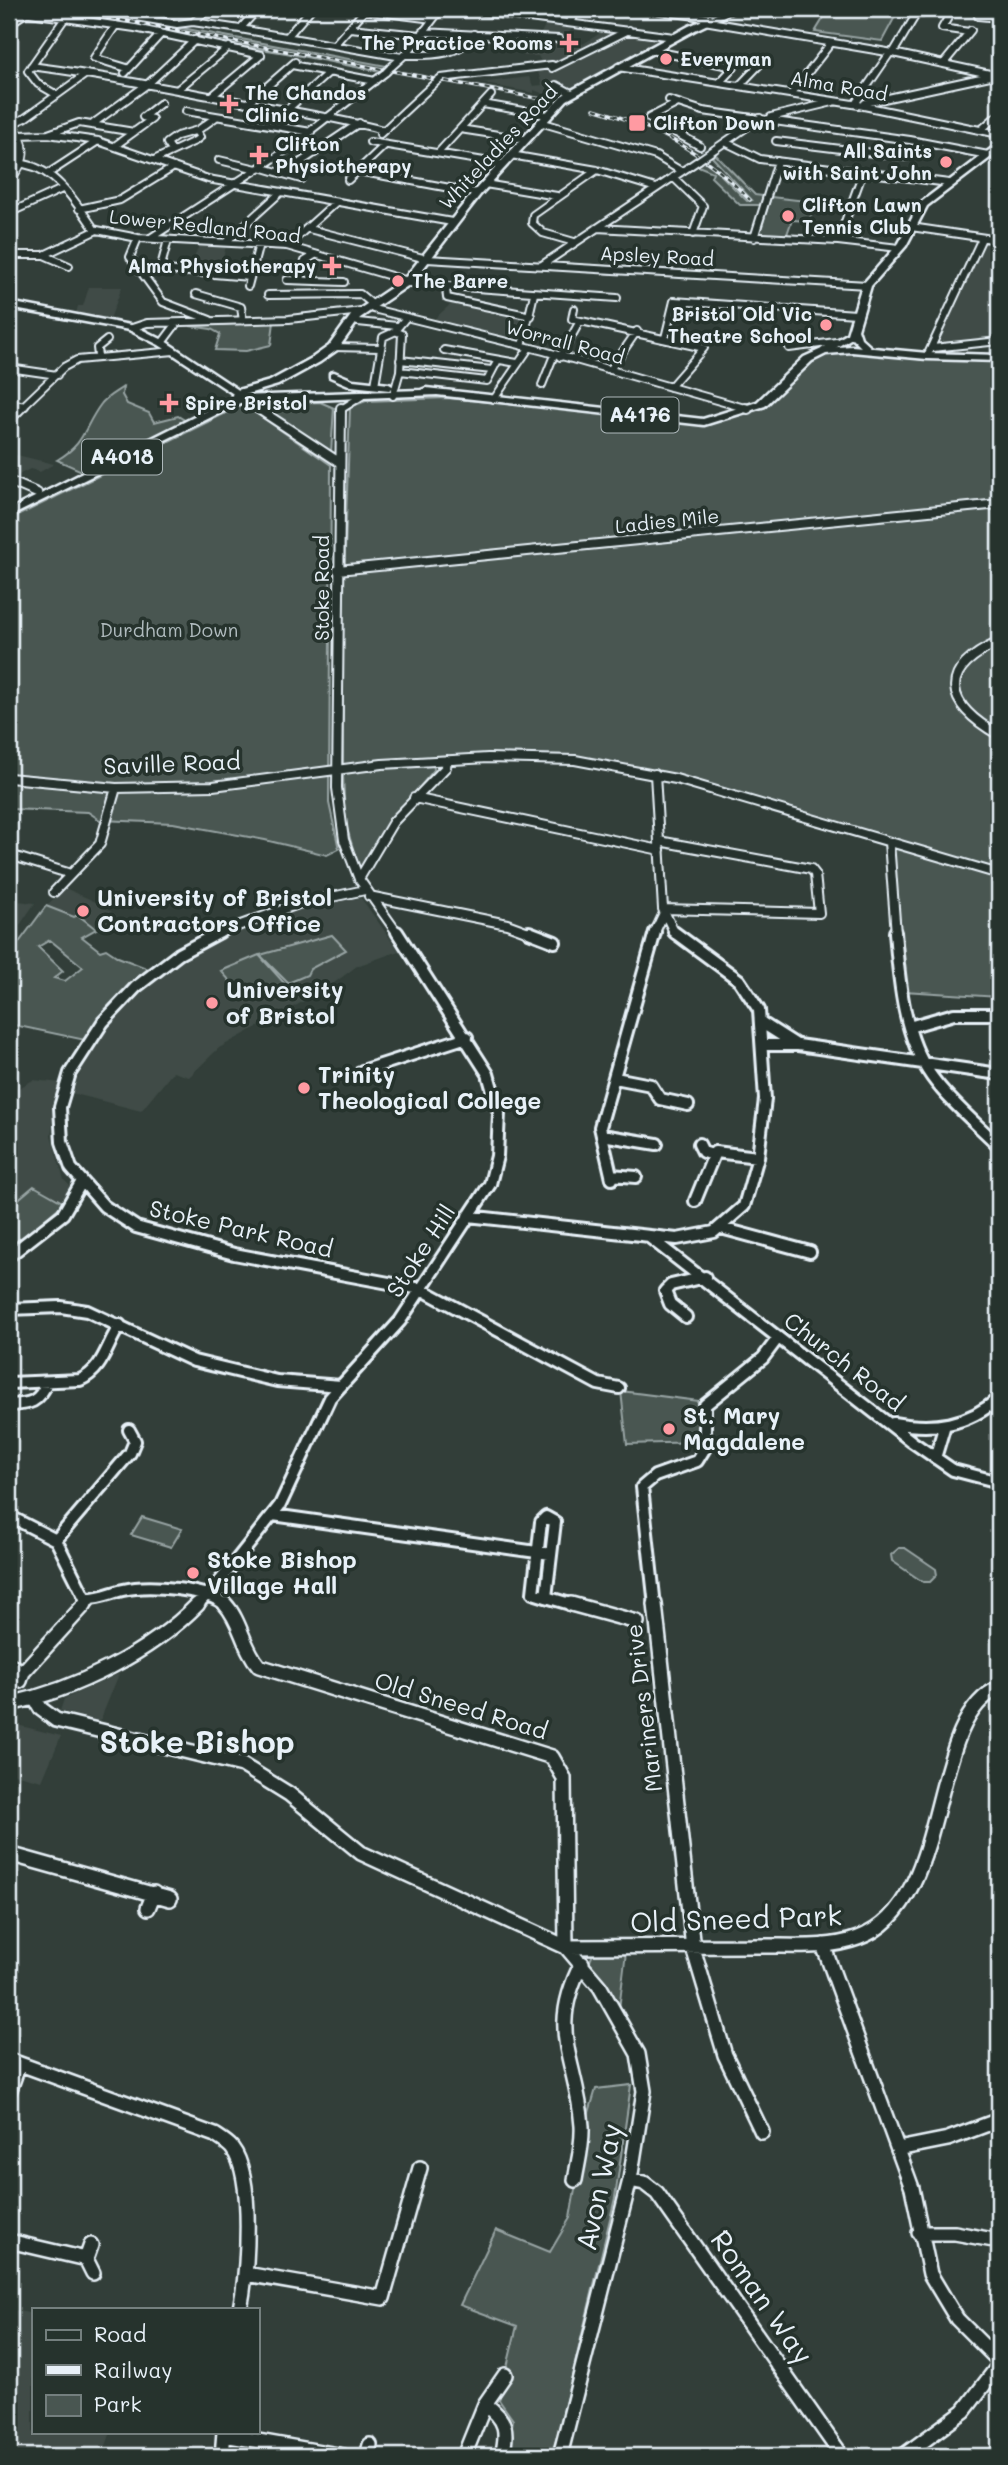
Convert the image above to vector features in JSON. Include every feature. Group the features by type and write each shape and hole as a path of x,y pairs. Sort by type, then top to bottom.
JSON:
{"main road":[{"name":"Whiteladies Road","path":"265,386 316,360 333,347 363,314 408,282 452,222 502,164 571,93 674,37 734,9"},
{"path":"869,350 856,339 854,330 856,314 867,285 899,248 928,199 999,147"},
{"path":"9,308 26,307 132,328 174,351 239,398"},
{"path":"824,352 851,335 854,330"},
{"path":"333,347 340,403"},
{"path":"824,352 930,352 999,358"},
{"name":"A4176","path":"340,403 362,396 395,392 433,393 694,422 710,421 748,409 771,398 808,359 824,352"},
{"path":"316,360 334,370"},
{"name":"A4176","path":"334,370 351,383 395,392"},
{"path":"265,386 263,395 276,398"},
{"name":"A4018","path":"9,514 265,386"},
{"name":"A4018","path":"239,398 319,397 340,403"}],"street":[{"path":"88,9 177,24 193,22 404,56 460,50 469,45 474,34"},
{"path":"146,19 154,9"},
{"path":"193,22 209,9"},
{"path":"240,29 258,9"},
{"path":"287,37 311,9"},
{"path":"354,9 433,19"},
{"path":"152,237 311,132 404,56 441,9"},
{"path":"461,9 571,21 674,37"},
{"path":"350,28 559,40 576,9"},
{"path":"646,9 997,75"},
{"path":"857,104 920,14 882,9"},
{"path":"944,63 971,30 942,28 953,9"},
{"path":"978,9 978,16 999,18"},
{"path":"9,10 116,24 261,55 212,96"},
{"path":"334,45 365,10"},
{"path":"9,24 29,11"},
{"path":"510,37 522,16"},
{"path":"935,16 948,17"},
{"path":"57,95 31,77 28,71 65,18"},
{"path":"116,24 94,58 110,60 127,68"},
{"path":"502,164 370,142 439,80 552,66 629,30"},
{"path":"124,78 127,68 161,34"},
{"path":"94,123 149,83 195,40"},
{"path":"792,93 831,43"},
{"path":"178,89 229,47"},
{"path":"650,50 734,67 720,82"},
{"path":"740,85 763,61"},
{"path":"247,103 294,64 375,81"},
{"path":"31,66 124,78 247,103 331,116 383,130"},
{"name":"Alma Road","path":"623,67 857,104 999,134"},
{"path":"288,109 329,72"},
{"path":"22,167 19,135 10,122 25,118 86,74"},
{"path":"857,104 997,75"},
{"path":"556,85 571,93"},
{"path":"438,153 491,95"},
{"path":"542,265 762,119 835,101"},
{"path":"701,146 649,118 672,102 988,155"},
{"path":"116,145 152,119 143,117 161,103"},
{"path":"483,104 544,119 656,156 681,171"},
{"path":"186,111 311,132"},
{"path":"982,129 999,114"},
{"path":"171,149 167,143 171,138 182,132 196,131 216,117"},
{"path":"48,134 71,121 134,132"},
{"path":"283,174 359,123"},
{"path":"460,129 524,139"},
{"path":"156,159 171,149 185,147 196,140 200,135 196,131"},
{"path":"836,148 844,131"},
{"path":"19,135 48,134 97,141 116,145 198,176 232,184 452,222"},
{"path":"9,168 36,166 49,173 97,141"},
{"path":"776,141 906,157"},
{"path":"725,142 752,157 949,183"},
{"path":"348,180 385,145"},
{"path":"511,155 597,170 656,188"},
{"path":"219,160 301,179"},
{"path":"754,238 778,161"},
{"path":"9,180 22,167"},
{"path":"79,209 120,200 174,167"},
{"path":"573,242 543,233 532,223 537,210 597,170"},
{"path":"358,171 477,193"},
{"path":"838,241 863,172"},
{"name":"Lower Redland Road","path":"49,173 94,230 138,238 287,246 354,268 408,282 446,288 617,298"},
{"path":"673,177 703,206 693,234"},
{"path":"485,184 557,196"},
{"path":"9,213 27,208 33,201 62,190"},
{"path":"227,242 281,192"},
{"path":"287,246 336,202"},
{"path":"911,227 999,240"},
{"path":"597,228 838,241 899,248"},
{"name":"Apsley Road","path":"309,229 446,260 867,285"},
{"path":"44,255 94,230"},
{"path":"138,238 129,253 130,257 156,295 168,304 208,318 212,323"},
{"path":"930,352 982,238"},
{"path":"168,240 160,266 176,272 250,277"},
{"path":"248,286 258,244"},
{"path":"9,255 44,255 69,266"},
{"path":"301,280 305,261 315,255"},
{"path":"287,280 342,285 354,268"},
{"path":"446,288 447,298 531,316"},
{"path":"196,294 241,307 244,311 243,321"},
{"path":"268,295 360,294 363,314"},
{"path":"494,399 525,347 534,294"},
{"path":"666,338 674,301 856,314"},
{"path":"724,317 726,305"},
{"path":"574,309 572,319 637,331 704,349 670,387"},
{"path":"341,314 363,314"},
{"path":"132,328 147,323 212,323 363,314 402,332 400,371 395,392"},
{"name":"Worrall Road","path":"363,314 525,347 748,409"},
{"path":"375,386 384,335 404,320"},
{"path":"542,385 580,321"},
{"path":"162,344 177,323"},
{"path":"610,370 637,331"},
{"path":"9,420 70,363 96,351 107,340"},
{"path":"930,352 999,341"},
{"path":"789,348 836,342"},
{"path":"333,347 380,348"},
{"path":"444,350 517,363"},
{"path":"96,351 174,351"},
{"path":"400,360 492,370"},
{"path":"400,371 487,381 498,360"},
{"path":"9,368 57,374"},
{"path":"239,398 339,462"},
{"name":"Stoke Road","path":"337,768 340,403"},
{"path":"9,404 24,406"},
{"path":"9,481 37,493"},
{"name":"Ladies Mile","path":"338,570 999,504"},
{"path":"999,642 962,662 954,673 951,686 962,707 999,735"},
{"path":"359,879 393,821 446,766 447,760"},
{"name":"Saville Road","path":"9,778 116,788 213,786 337,768 447,760 575,760 655,774 999,874"},
{"name":"Stoke Hill","path":"9,1704 36,1699 88,1678 158,1637 207,1594 273,1515 297,1471 323,1412 341,1386 400,1321 490,1184 498,1156 499,1112 488,1073 467,1037 359,879 344,840 338,803 337,768"},
{"path":"655,774 663,912 675,935 747,988 759,1010 762,1023 765,1099 758,1157 744,1206 721,1228"},
{"path":"54,892 100,844 116,788"},
{"path":"414,798 659,845 811,869 815,874 819,913 663,912"},
{"path":"889,842 889,877 898,968 909,1027 931,1076 999,1146"},
{"path":"21,855 71,874"},
{"path":"367,893 507,924 555,942"},
{"name":"Stoke Park Road","path":"367,893 298,904 220,932 179,954 118,1005 75,1062 60,1107 65,1153 81,1183 104,1206 136,1227 158,1236 234,1254 421,1289 598,1384 619,1388"},
{"path":"636,1177 612,1177 601,1121 663,912"},
{"path":"909,1027 954,1014 999,1014"},
{"path":"762,1023 798,1045"},
{"path":"362,1072 384,1059 467,1037"},
{"path":"763,1045 798,1045 999,1074"},
{"path":"615,1078 639,1077 658,1083 660,1099 688,1105"},
{"path":"602,1135 657,1144"},
{"path":"699,1144 702,1152 712,1155"},
{"path":"693,1194 712,1155 720,1150 758,1157"},
{"path":"9,1256 63,1214 81,1183"},
{"name":"Church Road","path":"468,1216 677,1239 703,1236 721,1228"},
{"path":"721,1228 810,1252"},
{"name":"Church Road","path":"649,1237 705,1277 778,1338 935,1458 953,1470 999,1482"},
{"path":"674,1254 677,1239"},
{"path":"686,1317 670,1304 665,1291 671,1285 705,1277"},
{"path":"9,1309 71,1308 120,1325 194,1361 277,1381 341,1386"},
{"path":"9,1383 80,1380 96,1372 111,1337 120,1325"},
{"name":"Mariners Drive","path":"762,2132 724,2055 693,1948 648,1564 642,1486 652,1478 688,1467 700,1458 705,1447 702,1419 705,1405 763,1358 778,1338"},
{"path":"9,1405 32,1404 42,1395 47,1382"},
{"path":"890,1422 920,1428 944,1428 979,1414 999,1398"},
{"path":"935,1458 944,1428"},
{"path":"56,1540 131,1453 135,1441 130,1430"},
{"path":"273,1515 551,1554"},
{"path":"9,1517 56,1540 82,1593 90,1599"},
{"path":"546,1597 555,1522 546,1517 541,1522 533,1593 546,1597 637,1622"},
{"path":"9,1665 22,1676 69,1618 90,1599 138,1588 207,1594"},
{"name":"Old Sneed Road","path":"207,1594 218,1598 229,1608 246,1653 259,1666 542,1751 558,1762 564,1778 566,1947"},
{"name":"Old Sneed Park","path":"566,1947 823,1945 853,1942 866,1937 893,1914 918,1874 960,1735 971,1711 987,1693 999,1688"},
{"path":"36,1699 45,1713 56,1720 242,1765 269,1776 290,1791 333,1832 362,1853 566,1947"},
{"path":"9,1854 170,1899"},
{"path":"148,1908 154,1894"},
{"path":"823,1945 917,2205 919,2233 930,2274 947,2306 999,2363 964,2411 903,2456"},
{"name":"Avon Way","path":"563,2455 630,2180 642,2113 641,2067 622,2021 582,1963 566,1947"},
{"path":"575,2180 581,2124 561,2025 569,1989 582,1963"},
{"path":"9,2092 14,2062 215,2136 227,2143 235,2152 246,2207 246,2274 240,2308"},
{"path":"898,2149 947,2139 999,2120"},
{"path":"246,2274 383,2298 420,2168"},
{"name":"Roman Way","path":"630,2180 644,2183 657,2193 842,2456"},
{"path":"919,2233 954,2233 999,2241"},
{"path":"9,2241 88,2252 93,2273"},
{"path":"464,2456 485,2404 505,2375"},
{"path":"485,2404 502,2415 509,2428 502,2456"},
{"path":"222,2456 224,2434 344,2456"}],"shaded area":[{"path":"548,20 575,23 564,40 583,44 608,28 665,37 550,102 443,82 446,79 542,98 544,94 534,90 534,93 480,83 529,77 533,86 542,85 536,66 543,65 538,56 524,56 523,47 533,46 535,37 529,36 530,33 541,33"},
{"path":"984,240 999,242 999,339 936,346"},
{"path":"200,242 227,243 221,265 192,264"},
{"path":"89,287 122,287 110,319 76,313 78,306 83,306"},
{"path":"454,301 527,317 523,337 504,335 502,338 431,322"},
{"path":"9,453 54,464 40,472 30,469 11,479"},
{"name":"University of Bristol Contractors Office","path":"65,888 98,903 116,915 96,929 78,915 75,917 46,906"},
{"name":"University of Bristol","path":"361,898 399,951 357,966 326,989 219,1048 189,1077 173,1072 141,1111 71,1093 95,1041 114,1014 134,993 186,954 233,930 258,921 326,901"},
{"path":"9,900 35,903 9,941"},
{"path":"33,1080 62,1083 51,1135 64,1180 73,1189 64,1203 9,1252 9,1086 19,1088"},
{"path":"119,1674 100,1721 60,1711 64,1699"},
{"path":"9,1723 61,1736 42,1781 9,1773"},
{"path":"9,2309 32,2314 32,2434 110,2434 104,2451 61,2452 60,2456 9,2456"}],"green space":[{"path":"79,9 387,66 380,72 286,53 170,35 86,16 34,11"},
{"path":"829,9 897,13 882,41 815,32"},
{"path":"715,154 755,195 763,196 760,205 740,205 711,177 713,172 698,166 706,160 747,201 752,200 712,157"},
{"name":"Clifton Lawn Tennis Club","path":"771,197 815,202 809,221 792,220 786,237 759,236"},
{"path":"274,322 271,345 246,351 215,350 220,334 211,329 190,326"},
{"path":"845,352 922,360 999,360 999,997 904,991 888,839 657,771 584,758 433,759 434,770 387,826 362,866 358,866 345,821 343,774 343,608 350,407 366,401 447,398 708,424 766,407 807,364 828,354"},
{"path":"123,387 122,395 127,404 149,413 154,422 178,416 186,421 84,472 57,460 79,441 103,401"},
{"path":"320,402 334,408 331,453 259,404"},
{"name":"Durdham Down","path":"240,406 247,407 331,465 329,803 339,849 327,855 173,823 100,820 88,812 9,809 9,520"},
{"path":"46,906 74,917 78,915 96,929 82,937 100,951 106,949 118,957 149,969 113,1002 85,1040 9,1024 9,956","holes":["50,940 83,967 65,981 54,978 63,971 38,947"]},
{"path":"332,935 346,950 310,969 307,975 288,983 260,955"},
{"path":"259,955 285,984 247,1000 221,971"},
{"path":"34,1186 64,1203 9,1250 9,1207"},
{"path":"621,1391 698,1401 701,1442 627,1444"},
{"path":"142,1517 182,1529 171,1547 131,1535"},
{"path":"899,1548 905,1548 936,1569 937,1575 930,1582 923,1582 892,1561 891,1555"},
{"path":"594,1952 626,1952 619,2009 588,1965"},
{"path":"631,2085 615,2198 557,2438 550,2456 507,2456 513,2420 499,2400 517,2326 460,2305 496,2230 550,2252 570,2218 588,2116 596,2089"}],"railway":[{"path":"62,9 552,101"},
{"path":"594,109 638,124 678,143 715,168 750,200"}],"place":[{"name":"The Practice Rooms","path":"569,43"},
{"name":"Everyman","path":"666,59"},
{"name":"The Chandos Clinic","path":"229,104"},
{"name":"Clifton Down","path":"637,123"},
{"name":"Clifton Physiotherapy","path":"259,155"},
{"name":"All Saints with Saint John","path":"946,162"},
{"name":"Clifton Lawn Tennis Club","path":"788,216"},
{"name":"Alma Physiotherapy","path":"332,266"},
{"name":"The Barre","path":"398,281"},
{"name":"Bristol Old Vic Theatre School","path":"826,325"},
{"name":"Spire Bristol","path":"169,403"},
{"name":"University of Bristol Contractors Office","path":"83,911"},
{"name":"University of Bristol","path":"212,1003"},
{"name":"Trinity Theological College","path":"304,1088"},
{"name":"St. Mary Magdalene","path":"669,1429"},
{"name":"Stoke Bishop Village Hall","path":"193,1573"}],"district":[{"name":"Stoke Bishop","path":"197,1743"}]}
